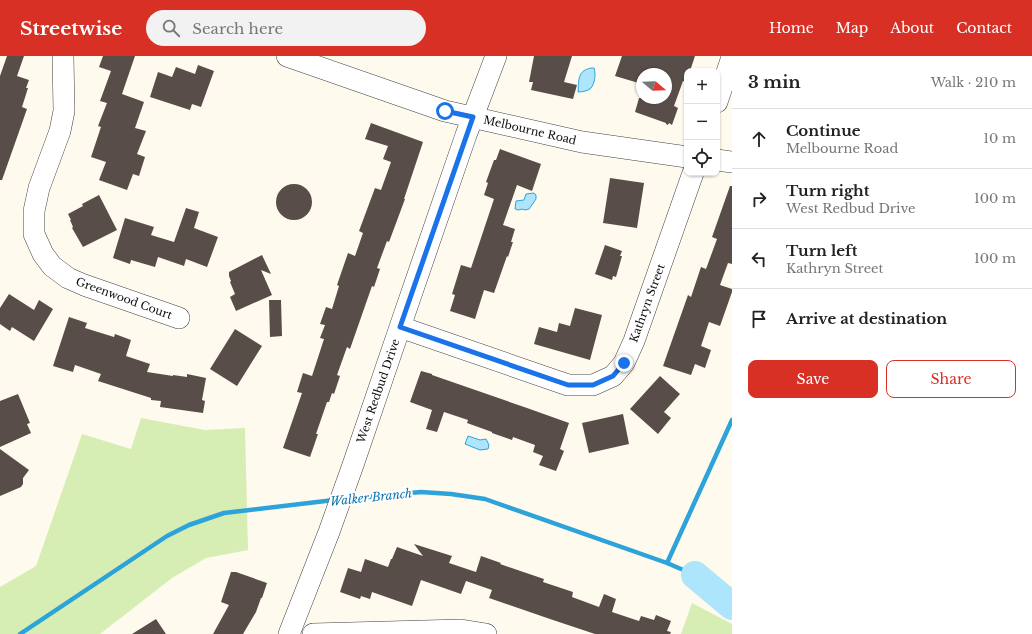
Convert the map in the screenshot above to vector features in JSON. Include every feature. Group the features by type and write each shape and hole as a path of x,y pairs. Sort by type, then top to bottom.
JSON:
{"street":[{"name":"Greenwood Court","path":"63,56 64,111 60,131 39,188 34,210 34,234 43,254 52,266 68,278 179,318"},
{"name":"Melbourne Road","path":"287,56 445,111 582,142 684,157"},
{"name":"West Redbud Drive","path":"289,634 354,464 473,117 496,56"},
{"path":"720,93 732,57"},
{"path":"720,160 732,162"},
{"name":"Kathryn Street","path":"400,327 568,385 593,385 613,376 624,363 634,341 692,176"},
{"path":"313,634 461,630 486,634"}],"green space":[{"path":"141,418 205,430 245,428 248,550 206,558 172,578 100,634 0,634 0,587 36,566 82,434 131,449"},
{"path":"692,603 732,624 732,634 681,634"}],"water":[{"path":"594,68 595,73 592,86 587,91 578,92 581,74 586,69"},
{"path":"534,193 536,195 536,199 529,209 515,209 516,201 524,200 526,194"},
{"path":"468,436 480,440 486,439 489,445 488,449 480,450 465,444"}],"building":[{"path":"7,56 24,56 17,76 29,80 22,107 27,109 2,180 0,180 0,76"},
{"path":"103,56 135,56 122,94 144,102 135,128 146,131 137,154 145,157 139,176 133,174 127,190 99,180 106,162 91,157 101,127 98,126 107,103 100,101 111,71 99,67"},
{"path":"534,56 572,56 564,82 577,85 573,99 531,90 533,82 529,82"},
{"path":"622,56 695,56 691,68 684,68 684,81 674,106 678,108 672,125 669,123 668,125 635,112 637,104 672,104 672,68 636,68 636,82 615,76"},
{"path":"198,65 214,71 201,107 192,104 190,110 150,97 158,72 172,77 176,67 195,74"},
{"path":"371,123 423,142 405,199 389,242 387,241 377,268 380,269 374,287 372,286 350,349 347,347 337,375 340,376 334,394 332,393 329,402 327,402 310,457 283,448 302,393 297,392 303,373 312,376 324,339 320,338 325,325 320,324 326,307 332,309 339,286 337,285 348,253 355,256 363,233 359,231 375,188 381,190 391,162 383,159 388,146 365,139"},
{"path":"500,149 541,164 532,191 517,185 503,225 515,229 511,242 513,242 494,293 484,290 475,319 450,311 455,295 452,294 461,265 471,268 494,199 484,195 488,183 486,182 494,160 496,160"},
{"path":"610,178 644,183 637,228 603,223"},
{"path":"298,184 307,189 311,195 311,209 307,215 298,220 290,220 281,215 277,209 276,198 281,189 287,185"},
{"path":"730,186 732,186 732,264 728,263 720,285 732,289 732,292 720,326 709,322 701,346 711,350 705,368 695,364 691,375 663,366 688,295 691,297 701,267 706,269 717,239 712,237"},
{"path":"99,195 117,230 83,247 72,228 71,220 68,214 83,206 82,204"},
{"path":"186,208 199,212 194,228 218,237 207,267 186,259 184,266 158,257 155,267 131,260 130,264 113,258 125,218 154,227 151,235 174,242"},
{"path":"605,245 622,251 616,277 613,276 612,280 595,274"},
{"path":"262,255 271,274 261,270 272,295 236,311 230,297 235,294 230,282 229,272"},
{"path":"9,294 34,310 39,300 53,309 34,341 12,327 10,331 0,324 0,308"},
{"path":"269,300 281,300 282,336 270,337"},
{"path":"575,308 602,315 590,360 534,344 539,327 557,332 559,323 570,326"},
{"path":"69,317 87,323 85,328 114,337 115,334 131,340 126,356 150,364 147,372 187,377 187,374 206,378 202,400 205,401 203,413 160,407 161,401 151,400 151,398 98,381 101,374 75,365 73,372 53,366"},
{"path":"235,329 262,346 237,386 210,369"},
{"path":"421,371 569,423 560,449 564,451 556,471 539,465 543,456 533,452 535,445 513,437 512,440 492,433 467,423 468,420 444,412 437,432 426,429 432,410 410,402"},
{"path":"660,376 680,394 664,412 671,418 658,434 630,409"},
{"path":"18,394 30,423 27,424 31,433 0,447 0,401"},
{"path":"623,414 629,444 589,453 582,423"},
{"path":"0,449 29,470 23,478 23,484 21,487 0,496"},
{"path":"414,544 452,556 449,563 476,572 481,556 544,579 543,582 573,592 572,597 599,607 604,594 616,599 612,612 639,621 641,616 654,620 656,615 671,621 667,631 671,632 670,634 595,634 489,598 492,590 466,581 461,594 421,580 412,606 372,592 370,599 361,596 360,599 340,592 348,568 361,572 365,559 388,567 397,547 423,556"},
{"path":"231,572 236,572 267,583 256,612 243,634 213,634 229,605 221,602"},
{"path":"156,619 166,634 132,634"}],"waterway":[{"path":"667,563 732,420"},
{"name":"Walker Branch","path":"347,499 421,492 451,494 485,499 667,563 695,575"},
{"name":"Walker Branch","path":"20,634 167,536 189,525 224,513 334,500"},
{"name":"Walker Branch","path":"695,575 732,606"}],"route":[{"path":"445,111 473,117 400,327 568,385 593,385 613,376 624,363"}]}
